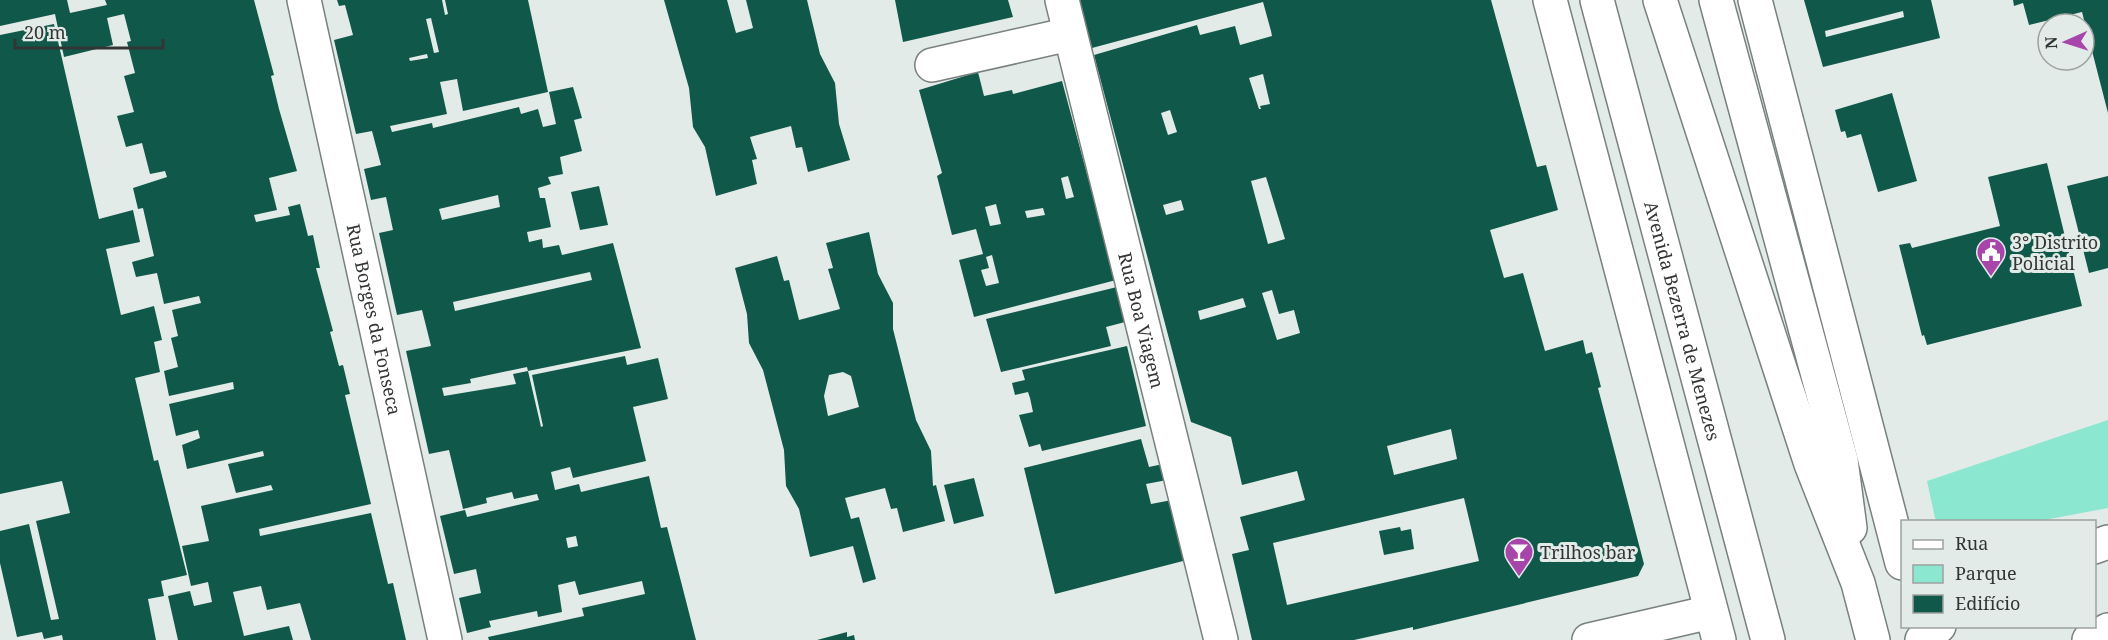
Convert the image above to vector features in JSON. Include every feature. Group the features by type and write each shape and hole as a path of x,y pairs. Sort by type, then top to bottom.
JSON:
{"street":[{"name":"Rua Borges da Fonseca","path":"304,0 445,640"},
{"name":"Rua Boa Viagem","path":"1062,0 1221,640"},
{"path":"1550,0 1715,626 1589,640"},
{"name":"Avenida Bezerra de Menezes","path":"1597,0 1768,640"},
{"path":"1660,0 1811,464 1858,583 1873,640"},
{"path":"1716,0 1841,460 1858,583"},
{"path":"1755,0 1901,559"},
{"path":"932,65 1070,34"},
{"path":"1922,640 1938,628"},
{"path":"2089,640 2108,630"}],"green space":[{"path":"2108,420 2108,508 2044,520 1936,520 1927,481"}],"building":[{"path":"0,0 67,0 70,13 107,5 105,0 254,0 274,75 271,76 279,109 297,171 269,178 277,210 254,215 256,222 290,215 288,207 300,204 308,236 313,235 320,268 316,268 333,331 330,332 339,366 343,365 350,394 345,395 371,504 259,529 260,536 371,513 388,584 393,583 406,640 311,640 300,603 267,610 261,586 233,592 244,636 289,626 293,640 178,640 168,596 190,591 194,606 212,602 208,582 191,586 182,546 209,541 201,506 273,490 271,485 236,493 228,464 264,456 263,451 187,469 182,445 200,438 198,430 176,436 169,404 234,389 233,382 169,396 164,371 178,367 171,338 178,336 172,310 201,303 199,296 164,304 157,273 136,277 132,262 154,256 143,208 138,209 133,188 167,177 165,171 150,174 142,143 126,147 117,116 134,112 124,76 135,73 127,42 131,41 124,14 107,18 113,45 64,57 55,14 0,26"},
{"path":"337,0 442,0 445,15 448,14 445,0 528,0 548,92 463,111 457,79 440,82 447,114 390,126 392,132 432,123 433,128 519,107 521,114 538,109 543,127 556,124 549,92 573,87 582,118 574,120 582,151 560,157 563,174 548,177 551,184 538,188 540,198 545,198 551,227 527,232 529,242 542,239 543,248 559,245 562,255 613,243 641,348 528,371 541,427 543,426 532,375 625,356 627,365 658,358 668,399 633,407 646,461 573,478 570,467 551,472 555,490 579,484 581,492 649,476 661,528 667,527 696,640 489,640 488,637 584,616 582,608 645,594 642,581 579,595 575,581 558,585 562,612 538,617 537,611 489,621 491,627 467,633 459,598 481,593 476,569 454,574 440,516 465,510 467,517 539,500 537,494 514,499 512,492 486,498 487,503 463,509 449,450 429,454 406,351 431,346 422,310 397,315 379,233 393,230 386,197 371,200 364,169 381,165 372,131 356,134 334,40 353,35 345,5 339,6","holes":["431,18 439,52 434,53 426,19","427,54 428,58 410,61 409,58","498,195 500,207 442,220 439,209","590,272 592,280 455,311 453,302","527,367 528,371 513,374 516,384 444,396 442,388 471,383 470,379","576,536 578,546 568,548 566,538"]},
{"path":"664,0 727,0 736,33 753,28 746,0 807,0 820,54 835,83 839,124 850,160 808,172 802,147 796,148 791,126 750,137 757,159 752,160 757,184 716,196 705,147 693,127 689,88"},
{"path":"895,0 1008,0 1013,17 903,42"},
{"path":"1080,0 1491,0 1537,167 1546,165 1558,210 1490,230 1504,278 1523,273 1545,351 1583,340 1586,354 1592,352 1601,387 1598,388 1644,564 1638,576 1413,630 1413,627 1354,640 1252,640 1232,554 1249,550 1240,517 1305,500 1297,471 1242,485 1231,437 1191,422 1094,55 1197,25 1200,35 1235,26 1240,45 1272,36 1271,31 1263,2 1092,48","holes":["1263,74 1270,104 1260,106 1261,109 1259,109 1249,78","1170,110 1177,132 1168,135 1161,113","1266,177 1285,239 1268,244 1251,181","1181,200 1184,210 1166,215 1163,205","1272,290 1279,314 1294,310 1300,333 1277,340 1262,293","1243,298 1246,307 1200,320 1198,311","1451,429 1457,459 1394,475 1387,446","1464,498 1479,561 1287,605 1273,543"]},
{"path":"1804,0 1931,0 1940,38 1823,67","holes":["1903,11 1904,17 1826,37 1825,31"]},
{"path":"2013,0 2108,0 2108,113 2096,66 2096,12 2036,12 2036,23 2029,25 2023,3 2014,6"},
{"path":"54,24 99,219 133,210 140,242 106,249 121,315 154,306 162,340 154,342 160,372 135,378 154,461 158,460 187,575 161,581 164,596 148,599 156,640 63,640 62,635 44,639 42,632 17,637 0,563 0,531 29,524 51,620 59,619 36,521 70,513 62,481 0,494 0,35"},
{"path":"978,72 984,96 1012,90 1013,94 1062,81 1095,204 1101,203 1120,279 974,317 959,260 983,254 976,229 952,235 937,176 942,173 919,90","holes":["1068,176 1074,197 1066,199 1061,178","996,204 1001,224 990,226 985,207","1043,208 1045,215 1027,218 1025,211","992,255 999,283 986,286 981,270 989,268 986,257"]},
{"path":"1892,93 1917,181 1878,192 1861,134 1847,138 1845,131 1841,132 1835,110"},
{"name":"3° Distrito Policial","path":"2047,163 2082,306 1927,345 1924,335 1922,336 1899,245 1910,243 1912,248 2000,226 1988,177"},
{"path":"2108,176 2108,268 2089,273 2067,186"},
{"path":"599,186 608,225 580,230 571,192"},
{"path":"869,232 878,274 893,303 893,329 916,420 931,451 933,486 936,485 945,521 903,532 897,508 891,509 885,488 845,498 851,519 859,517 876,579 863,583 853,546 810,557 799,509 786,486 784,450 763,370 749,343 747,314 735,268 777,256 784,281 789,280 799,320 840,309 828,269 833,268 826,243","holes":["843,372 851,376 859,407 828,416 824,396 829,375"]},
{"path":"1117,287 1125,322 1106,327 1111,346 1001,372 986,319"},
{"path":"1127,346 1146,426 1042,451 1040,444 1029,447 1019,415 1033,412 1030,398 1028,392 1015,395 1012,383 1025,380 1022,370"},
{"path":"1141,439 1149,467 1163,464 1167,480 1146,484 1151,504 1172,500 1187,560 1055,594 1024,468"},
{"path":"974,478 984,516 954,524 944,485"},
{"path":"1400,527 1401,531 1411,529 1414,549 1384,555 1379,531"},
{"path":"847,632 847,637 854,635 855,640 817,640"}],"place":[{"name":"3° Distrito Policial","path":"1991,278"},
{"name":"Trilhos bar","path":"1519,578"}]}
